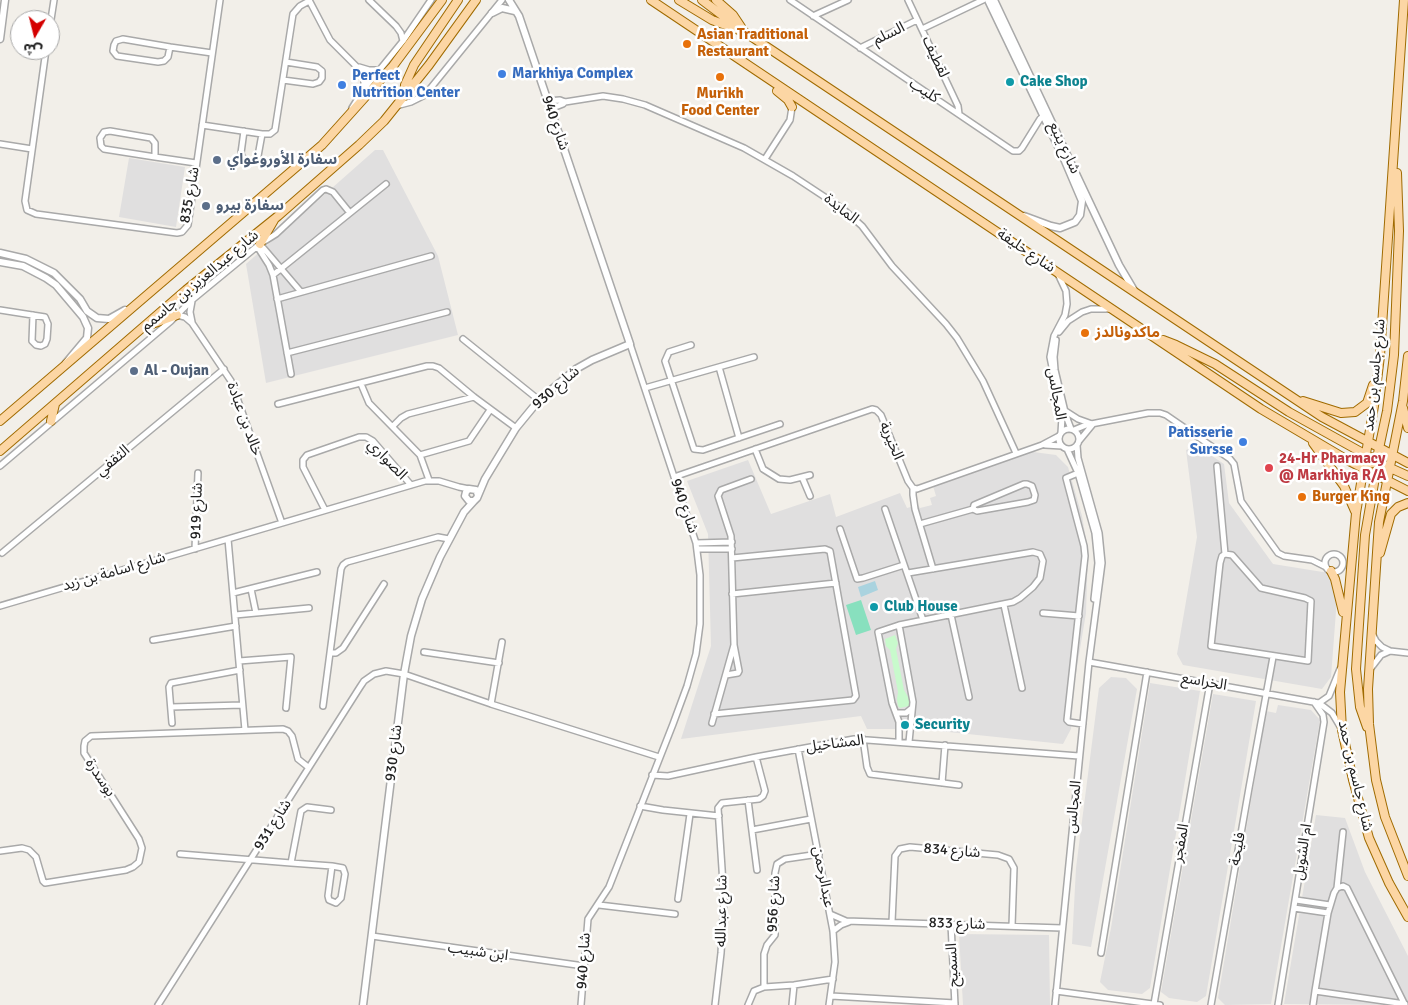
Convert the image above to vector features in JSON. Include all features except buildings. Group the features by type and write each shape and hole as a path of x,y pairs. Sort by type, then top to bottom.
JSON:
{"main road":[{"name":"شارع عبدالعزيز بن جاسمم","path":"0,421 322,145 393,66 442,0"},
{"path":"403,97 405,85 414,65 458,0"},
{"name":"شارع عبدالعزيز بن جاسمم","path":"0,452 186,290 278,216 359,145 396,106 430,65 476,0"},
{"name":"شارع خليفة","path":"651,0 1262,410 1363,468 1408,491"},
{"path":"680,0 712,20 743,31"},
{"name":"شارع خليفة","path":"702,0 743,31 1322,417 1408,462"},
{"path":"716,0 733,15 743,31"},
{"name":"شارع جاسم بن حمد","path":"1404,0 1380,356 1374,406 1356,513 1340,692 1342,730 1352,780 1369,838 1389,883 1408,917"},
{"path":"737,58 788,100 792,108"},
{"path":"1371,736 1360,707 1356,669 1365,535 1376,474 1376,460 1390,393 1395,336 1399,231 1395,128"},
{"path":"258,245 278,216"},
{"path":"146,326 176,316"},
{"path":"1154,337 1176,344 1215,364 1289,412 1408,476"},
{"path":"1289,395 1340,413 1348,414 1358,411 1367,403 1380,356"},
{"name":"شارع جاسم بن حمد","path":"1408,356 1403,401 1379,522 1369,672 1371,736 1376,780 1385,818 1408,876"},
{"path":"1403,401 1408,428"},
{"path":"51,421 55,403"},
{"path":"1308,437 1318,448 1344,486 1356,513"},
{"path":"1368,442 1379,469 1386,480"},
{"path":"1363,468 1391,454"},
{"path":"1376,559 1382,548 1391,514 1398,507 1408,503"},
{"path":"1328,569 1335,579 1345,623"}],"street":[{"path":"0,39 6,0"},
{"name":"شارع 835","path":"45,60 25,206 30,213 173,233 182,232 188,225 220,0"},
{"path":"368,0 396,26 401,33 403,41"},
{"name":"شارع عبدالعزيز بن جاسمم","path":"347,118 364,89 403,41 432,0"},
{"name":"شارع عبدالعزيز بن جاسمم","path":"396,106 411,102 425,95 502,0"},
{"name":"شارع 940","path":"510,0 519,16 645,388 696,543 700,575 700,616 696,654 687,686 609,887 599,905 588,919 581,1005"},
{"name":"كليب","path":"790,0 1010,150 1016,152 1022,148 1046,115"},
{"path":"813,16 848,0"},
{"name":"لقطيف","path":"908,0 958,106 959,114"},
{"name":"السلم","path":"922,30 983,0"},
{"name":"شارع ينبع","path":"988,0 1119,265 1137,295"},
{"name":"شارع ينبع","path":"994,0 1030,82"},
{"path":"202,125 262,134 270,134 275,130 293,14 300,6 309,1 330,40 358,67 364,77 364,89"},
{"path":"492,13 502,8 515,11"},
{"name":"السلم","path":"860,48 917,20"},
{"path":"396,26 412,28"},
{"path":"170,47 168,57 161,62 121,57 115,54 113,50 114,44 123,39 212,53"},
{"path":"283,80 317,84 322,78 322,71 317,67 286,62"},
{"path":"358,67 380,70"},
{"name":"المايدة","path":"550,109 565,102 603,96 634,101 695,126 765,159 829,199 854,218 892,266 946,324 967,352 983,381 1016,454"},
{"name":"المايدة","path":"548,101 560,100 565,102"},
{"path":"765,159 790,120 792,108"},
{"path":"155,157 155,143 150,138 110,131 104,132 100,138 100,146 104,149 155,157 196,163"},
{"path":"244,131 241,153 242,157 248,161 254,161 258,156 262,134"},
{"path":"0,144 32,149"},
{"name":"شارع ينبع","path":"1018,213 1060,228 1075,222 1080,215 1082,201 1073,172"},
{"path":"273,275 386,184"},
{"name":"شارع عبدالعزيز بن جاسمم","path":"0,466 176,316 192,300 258,245 278,232 323,190 326,189 333,192 350,213"},
{"path":"258,245 301,292"},
{"path":"258,245 273,275 291,374"},
{"path":"0,254 26,258 42,265 61,278 80,299 87,311 97,318 105,320 134,307"},
{"path":"277,299 432,256"},
{"path":"0,262 23,266 46,278 56,285 85,320 88,331 84,342 67,359 64,365"},
{"name":"المجالس","path":"1056,271 1066,290 1067,304 1065,315 1054,336 1050,357 1062,417 1060,434"},
{"path":"74,305 80,299"},
{"path":"192,300 190,312 192,323"},
{"name":"المجالس","path":"1072,430 1064,410 1054,364 1055,343 1059,332 1068,321 1082,312 1091,309 1112,309"},
{"path":"0,310 41,316 47,320 47,338 45,344 41,346 36,345 32,341 33,315"},
{"path":"287,353 447,312"},
{"path":"176,316 185,317 192,323"},
{"name":"خالد بن عبادة","path":"192,323 231,382 282,524"},
{"path":"464,339 539,400"},
{"name":"شارع 930","path":"363,1005 404,674 411,636 422,599 449,539 464,512 476,498 485,479 516,428 539,400 576,369 630,344"},
{"path":"690,345 668,352 665,361 694,448 700,450 780,424"},
{"path":"645,388 754,357"},
{"path":"278,404 426,366 433,366 439,368 474,398 516,428"},
{"path":"718,367 739,438"},
{"name":"الثقفي","path":"2,553 224,369"},
{"path":"360,384 369,403 420,455 429,480"},
{"path":"1403,401 1408,394"},
{"path":"393,426 408,414 474,398"},
{"path":"420,455 469,441 490,410"},
{"name":"الخيرية","path":"674,477 869,410 876,410 881,415 908,481 913,488"},
{"path":"1064,410 1078,419 1093,424"},
{"path":"933,569 920,524 913,488 921,489 1042,445 1067,429 1072,430 1148,413 1166,415 1224,454 1234,464 1241,501 1274,549 1284,556 1312,560 1327,558 1335,554 1340,556 1343,566 1339,571 1328,569 1312,560"},
{"path":"1042,445 1073,448 1093,424"},
{"path":"1072,430 1078,435 1078,443"},
{"path":"1060,434 1059,441 1064,448"},
{"name":"الصواري","path":"325,510 304,467 303,460 307,455 359,437 366,437 373,441 411,485"},
{"name":"المجالس","path":"1055,1005 1079,756 1095,609 1101,572 1101,545 1078,458 1078,443"},
{"name":"المجالس","path":"1064,448 1078,473 1097,546 1098,563 1095,609"},
{"path":"755,449 763,469 779,479 790,480 810,475"},
{"path":"1217,466 1225,554 1222,556 1220,563 1210,646 1308,662 1311,601 1262,588 1232,555 1225,554"},
{"name":"شارع 919","path":"195,549 198,473"},
{"path":"1078,473 1066,478 1085,550 1067,720 1083,724"},
{"path":"802,477 810,496"},
{"name":"شارع 930","path":"464,512 466,492 485,479"},
{"path":"726,675 738,673 739,670 734,645 732,542 718,493 751,479"},
{"name":"شارع اسامة بن زيد","path":"0,606 429,480 471,489"},
{"path":"920,524 972,509 977,511 1028,502 1034,500 1035,495 1032,486 1024,484 974,505 972,509"},
{"name":"شارع اسامة بن زيد","path":"453,486 465,497"},
{"path":"465,497 470,501 476,498 471,489"},
{"path":"886,509 923,620"},
{"path":"840,528 857,579 904,565"},
{"path":"323,706 343,565 347,562 438,537 449,539"},
{"path":"228,539 244,730"},
{"path":"696,543 732,542"},
{"path":"697,549 732,549"},
{"path":"714,714 855,699 856,693 831,552 828,550 732,558"},
{"path":"899,741 900,728 892,703 878,632 899,625 1004,605 1020,598 1033,588 1040,578 1043,560 1040,554 1033,552 908,573"},
{"path":"1327,558 1328,569"},
{"path":"233,593 316,572"},
{"path":"732,594 836,583"},
{"path":"331,653 336,653 343,648 384,584"},
{"path":"251,589 256,613"},
{"path":"1004,605 1022,688"},
{"path":"235,615 309,608"},
{"path":"1043,612 1079,616"},
{"path":"951,614 969,697"},
{"path":"899,625 912,696 909,742"},
{"path":"153,640 236,626"},
{"path":"1372,630 1376,641 1382,647 1390,651 1408,653"},
{"path":"491,704 502,642"},
{"path":"712,723 734,645"},
{"path":"1369,672 1374,662 1381,655 1390,651"},
{"path":"424,652 499,664"},
{"path":"238,661 291,657 286,708"},
{"name":"فليحة","path":"1211,1005 1274,657"},
{"name":"الخراسع","path":"1089,662 1316,702"},
{"path":"1316,702 1329,696 1342,665"},
{"path":"172,723 169,687 171,683 240,670"},
{"name":"شارع 931","path":"158,1005 364,681 380,672 404,674 491,704 659,757"},
{"path":"1101,953 1147,672"},
{"name":"المفجر","path":"1154,1004 1210,683"},
{"path":"1316,702 1332,713 1342,730"},
{"name":"ام الشويل","path":"1278,1005 1324,722 1323,715 1316,702"},
{"path":"171,707 242,705"},
{"path":"896,712 906,714 912,708"},
{"name":"بوسدرة","path":"0,851 22,848 32,852 38,860 45,883 130,869 136,865 142,852 142,844 84,753 84,746 88,738 97,735 286,730 292,736 298,760 308,767"},
{"path":"863,739 867,767 870,774 959,785"},
{"name":"المشاخيل","path":"652,776 668,776 845,740 863,739 1079,756"},
{"path":"942,783 945,745"},
{"name":"عبدالرحمن","path":"798,749 833,931 835,962 829,1005"},
{"path":"640,806 690,814 719,816 718,808 720,804 759,799 764,794 756,757"},
{"path":"748,800 757,870"},
{"path":"291,863 301,811 307,807 331,810"},
{"path":"678,898 690,814"},
{"name":"شارع عبدالله","path":"715,1005 721,953 724,899 719,816"},
{"path":"752,830 811,819"},
{"path":"1313,1005 1328,913 1337,888 1343,832"},
{"name":"شارع 834","path":"892,922 895,856 900,850 910,847 998,855 1009,859 1014,868 1012,926"},
{"path":"180,854 332,866 343,868 345,871 341,898 336,903 329,900 328,896 332,866"},
{"name":"شارع 956","path":"764,987 764,954 767,946 774,939 775,931 775,873 777,864 785,859 819,854"},
{"path":"1337,888 1343,886 1347,888 1405,1005"},
{"path":"1296,900 1330,905"},
{"path":"599,905 674,914"},
{"path":"1294,908 1328,913"},
{"name":"شارع 833","path":"830,914 840,920 852,921 1062,928"},
{"name":"شارع 833","path":"833,931 841,924 852,921"},
{"name":"السميح","path":"951,924 955,1004"},
{"name":"ابن شبيب","path":"372,936 584,966"},
{"path":"748,1005 754,991 764,987 833,979"},
{"path":"792,1005 794,985"},
{"path":"1315,991 1405,1005"},
{"path":"1056,992 1160,1005"},
{"path":"831,996 955,1004"}],"shaded area":[{"path":"375,150 383,150 438,256 458,335 266,383 246,264"},
{"path":"129,158 185,167 176,227 119,217"},
{"path":"1197,446 1224,464 1229,503 1273,564 1329,573 1337,598 1331,677 1322,689 1183,665 1177,654 1197,537 1186,450"},
{"path":"1026,451 1056,455 1068,467 1082,516 1088,551 1086,613 1074,685 1071,729 1063,744 920,729 867,729 861,716 681,739 711,646 708,534 687,481 748,460 771,514 830,494 836,517 900,493 907,508 918,505 920,508 932,505 930,498 936,496 933,486"},
{"path":"1111,677 1126,678 1137,689 1091,947 1072,944 1076,868 1099,688"},
{"path":"1150,683 1200,691 1150,988 1142,994 1108,990 1100,982 1111,928"},
{"path":"1213,694 1256,701 1206,996 1197,1002 1169,998 1161,992"},
{"path":"1278,705 1311,710 1320,720 1271,1004 1225,1005 1218,998 1266,711 1276,713"},
{"path":"1316,815 1345,818 1365,872 1408,956 1408,1005 1284,1004"},
{"path":"959,934 1049,935 1050,1005 963,1005"}],"green space":[{"path":"861,600 871,630 856,635 846,605"},
{"path":"895,635 898,643 896,649 904,690 910,703 909,706 900,708 898,706 898,692 890,650 886,646 885,639"}],"water":[{"path":"875,581 878,590 861,597 858,587"}],"place":[{"name":"Asian Traditional Restaurant","path":"687,44"},
{"name":"Markhiya Complex","path":"502,74"},
{"name":"Murikh Food Center","path":"720,77"},
{"name":"Cake Shop","path":"1010,82"},
{"name":"Perfect Nutrition Center","path":"342,85"},
{"name":"سفارة الأوروغواي","path":"217,160"},
{"name":"سفارة بيرو","path":"206,206"},
{"name":"ماكدونالدز","path":"1085,333"},
{"name":"Al - Oujan","path":"134,371"},
{"name":"Patisserie Sursse","path":"1243,442"},
{"name":"24-Hr Pharmacy @ Markhiya R/A","path":"1269,468"},
{"name":"Burger King","path":"1302,497"},
{"name":"Club House","path":"874,607"},
{"name":"Security","path":"905,725"}]}
